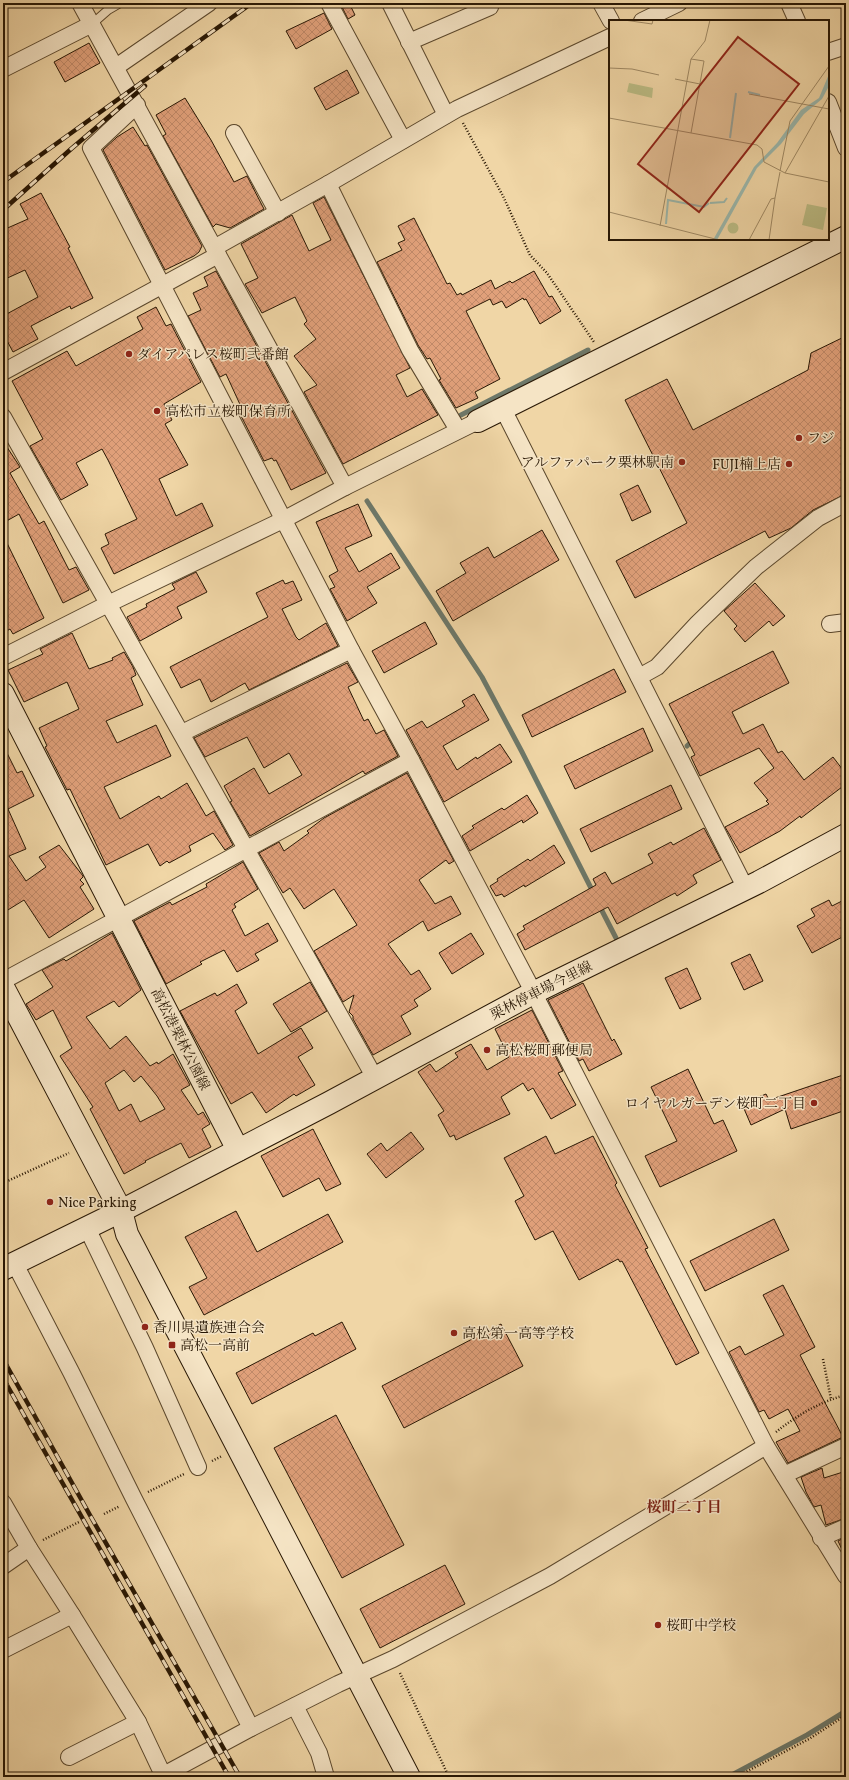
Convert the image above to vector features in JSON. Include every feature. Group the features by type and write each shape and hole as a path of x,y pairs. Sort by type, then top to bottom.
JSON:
{"main road":[{"path":"478,422 846,237"},
{"name":"高松港栗林公園線","path":"3,694 238,1150"},
{"name":"栗林停車場今里線","path":"238,1150 533,993 746,889 846,835"},
{"path":"3,987 121,1211 127,1234 408,1777"},
{"path":"9,1267 238,1150"}],"street":[{"path":"80,3 345,487"},
{"path":"116,67 209,3"},
{"path":"329,3 403,140"},
{"path":"390,3 409,42 451,112"},
{"path":"601,3 610,20"},
{"path":"644,20 679,3"},
{"path":"790,3 796,20"},
{"path":"409,42 490,7"},
{"path":"3,69 92,24"},
{"path":"3,372 163,285 278,213 451,112 609,37"},
{"path":"829,52 846,46"},
{"path":"137,105 91,148 351,650 524,973 765,1444 821,1538 846,1576"},
{"path":"829,105 846,148"},
{"path":"234,133 278,213"},
{"path":"328,184 410,350 458,430"},
{"path":"503,409 746,889"},
{"path":"3,417 375,1078"},
{"path":"3,657 108,604 283,520 458,430 478,422"},
{"path":"639,677 657,667 698,623 756,567 818,518 846,503"},
{"path":"182,733 351,650"},
{"path":"3,981 118,918 248,850 411,760"},
{"path":"87,1228 145,1348 198,1467"},
{"path":"9,1267 71,1372 251,1728"},
{"path":"3,1503 29,1548 138,1722 163,1776 251,1728 356,1675 394,1659 550,1576 765,1444"},
{"path":"784,1475 846,1446"},
{"path":"821,1538 846,1527"},
{"path":"3,1566 29,1548"},
{"path":"3,1650 72,1615"},
{"path":"295,1706 319,1753 326,1777"},
{"path":"69,1757 138,1722"}],"lane":[{"path":"92,24 108,10 120,3"}],"path":[{"path":"451,112 503,196 530,254 547,273 604,358"},
{"path":"3,1183 71,1152"},
{"path":"823,1359 831,1399"},
{"path":"765,1444 786,1424 831,1399 846,1395"},
{"path":"104,1514 225,1455"},
{"path":"29,1548 79,1522"},
{"path":"394,1659 450,1777"},
{"path":"736,1777 809,1739 846,1715"}],"building":[{"path":"340,3 349,3 355,15 348,19"},
{"path":"324,13 332,29 296,49 286,31"},
{"path":"89,43 100,63 65,82 54,62"},
{"path":"347,70 359,93 326,110 314,88"},
{"path":"185,98 211,140 234,182 247,176 264,209 230,228 216,224 213,227 163,136 166,134 156,115"},
{"path":"133,127 145,146 147,145 202,246 199,252 194,256 165,270 103,150 117,137"},
{"path":"41,193 70,247 68,248 93,298 71,309 70,306 31,326 38,339 13,352 3,333 3,316 38,297 25,270 3,280 3,230 28,219 20,204"},
{"path":"324,197 410,368 396,375 407,397 422,389 438,415 343,464 304,392 317,385 294,356 316,339 304,324 307,321 295,297 262,313 245,284 258,278 241,244 292,215 309,251 331,240 313,203"},
{"path":"414,218 447,284 450,283 457,295 461,293 462,295 491,280 495,289 510,281 512,283 534,271 549,297 552,296 561,311 540,324 526,299 524,300 523,298 506,308 502,301 493,305 490,299 466,311 500,379 475,392 478,398 456,408 439,380 441,379 430,358 427,359 418,345 377,262 402,250 398,243 405,240 398,226"},
{"path":"216,271 326,473 291,490 276,460 274,461 272,458 264,461 239,412 243,411 226,374 220,377 188,316 201,310 193,293 208,286 204,277"},
{"path":"156,307 166,326 171,324 201,382 164,404 172,420 165,424 188,465 159,479 176,516 202,503 213,526 114,574 101,548 109,544 105,534 137,519 108,460 102,449 76,463 88,485 61,500 30,446 43,439 12,381 67,351 76,366 143,329 137,317"},
{"path":"846,336 846,494 813,510 791,528 769,538 765,531 635,598 616,561 687,523 625,400 667,379 693,430 808,370 811,353"},
{"path":"3,441 20,467 10,473 39,524 44,521 69,570 76,567 89,590 63,603 19,514 3,523"},
{"path":"638,485 651,512 632,521 620,494"},
{"path":"358,504 372,536 345,548 359,572 391,553 400,568 367,587 377,603 347,621 330,589 335,587 329,576 338,571 316,522"},
{"path":"542,530 559,560 453,621 436,591 466,573 460,563 488,547 494,558"},
{"path":"3,535 44,618 13,634 10,629 3,633"},
{"path":"196,572 207,592 177,607 182,618 140,641 127,617 147,607 146,604 175,589 172,584"},
{"path":"283,580 285,584 293,581 302,600 282,609 296,637 299,640 326,623 338,646 249,690 245,683 211,702 200,679 181,688 170,667 268,617 256,593"},
{"path":"755,583 785,616 773,626 769,621 745,642 734,629 737,626 724,611"},
{"path":"425,622 437,644 384,673 372,651"},
{"path":"72,633 89,669 113,660 112,658 124,652 133,667 136,675 131,678 143,705 106,721 117,743 156,725 171,756 104,787 120,819 159,796 161,799 187,783 206,816 214,811 233,845 225,850 213,833 189,846 191,851 169,863 167,861 160,866 148,844 106,865 70,789 67,790 45,747 47,746 39,728 79,709 67,682 24,702 8,670 43,654 40,649"},
{"path":"773,651 789,683 732,712 743,734 763,724 778,753 782,751 804,780 833,757 846,774 846,784 801,818 800,816 780,831 740,853 725,827 769,804 766,801 768,800 754,783 774,768 759,748 700,776 691,757 695,755 669,704"},
{"path":"347,663 358,682 348,687 364,721 368,719 376,734 384,730 398,756 365,774 363,771 250,836 230,802 232,801 224,786 254,768 269,794 302,775 289,753 264,768 247,737 205,757 194,738"},
{"path":"614,669 626,692 532,737 522,715"},
{"path":"474,694 489,720 443,746 457,770 476,757 477,759 500,744 512,762 444,802 406,730 422,721 427,728 465,706 462,701"},
{"path":"643,728 653,751 575,789 564,766"},
{"path":"3,745 17,773 22,771 34,796 8,809 26,849 9,856 26,881 46,867 39,857 59,845 83,876 80,880 84,884 80,887 94,909 49,938 24,900 3,913"},
{"path":"407,773 454,861 449,864 446,860 419,880 435,904 451,896 461,914 428,931 423,921 388,944 411,975 419,970 431,989 414,1000 418,1006 401,1016 411,1034 373,1055 353,1019 353,1016 349,1012 354,995 343,1002 314,951 357,925 334,889 304,909 290,888 283,893 259,853 279,842 284,851 309,833 307,831 324,818"},
{"path":"671,785 682,809 591,852 580,829"},
{"path":"527,795 538,813 523,823 522,820 470,851 462,836 474,828 472,826 502,808 504,810"},
{"path":"704,828 721,860 693,875 697,883 677,896 675,893 617,924 608,907 525,950 517,934 525,929 523,926 596,885 593,879 605,872 612,884 653,863 648,854 671,842 673,845"},
{"path":"554,845 565,863 525,887 524,885 504,897 502,894 496,896 490,886 498,881 497,879 528,859 530,861"},
{"path":"243,862 258,889 234,904 236,907 232,910 245,936 268,923 278,941 255,954 259,960 237,972 224,950 200,962 202,964 166,984 134,921 170,902 172,905 207,887 206,884"},
{"path":"846,899 846,935 812,953 797,926 815,916 811,909 829,900 832,906"},
{"path":"112,933 141,990 119,1007 114,1001 86,1017 110,1049 126,1036 150,1066 157,1062 158,1064 173,1054 190,1085 181,1090 198,1115 203,1112 210,1124 202,1129 211,1147 189,1158 181,1143 145,1161 146,1162 124,1174 90,1109 93,1107 60,1056 72,1048 53,1010 36,1020 26,1004 53,987 42,970 64,959 66,961","holes":["124,1070 134,1082 141,1076 165,1109 140,1122 131,1104 119,1111 105,1083"]},
{"path":"471,933 484,954 452,974 439,953"},
{"path":"750,954 763,981 744,990 731,963"},
{"path":"687,968 701,999 680,1009 665,978"},
{"path":"310,982 327,1011 291,1032 273,1004"},
{"path":"583,983 612,1041 614,1039 622,1054 589,1071 583,1059 579,1061 548,1000"},
{"path":"237,984 247,1003 235,1011 258,1054 301,1028 313,1048 298,1057 315,1085 296,1096 294,1094 266,1113 252,1092 231,1104 180,1011 215,993 217,996"},
{"path":"532,1010 563,1071 558,1073 576,1105 551,1119 533,1088 528,1091 523,1083 501,1097 510,1114 456,1140 454,1135 450,1137 438,1115 444,1111 418,1072 430,1064 436,1072 458,1057 455,1053 471,1044 487,1070 509,1057 495,1029"},
{"path":"688,1069 714,1124 723,1120 737,1151 660,1187 645,1156 677,1141 651,1087"},
{"name":"ロイヤルガーデン桜町二丁目","path":"846,1074 846,1110 791,1129 785,1109 751,1125 742,1104 766,1094 769,1100"},
{"path":"313,1129 341,1184 326,1191 319,1178 283,1197 261,1156"},
{"path":"411,1132 424,1149 386,1178 367,1154 381,1143 387,1151"},
{"path":"546,1136 555,1154 593,1136 617,1183 615,1185 648,1248 645,1249 699,1353 676,1365 622,1261 620,1262 618,1259 579,1280 553,1231 535,1240 515,1201 524,1196 504,1158"},
{"path":"236,1211 257,1252 328,1214 343,1242 204,1315 189,1287 207,1278 185,1237"},
{"path":"774,1219 789,1250 705,1291 690,1261"},
{"path":"783,1285 815,1347 800,1355 843,1437 788,1463 776,1442 800,1431 788,1409 769,1419 764,1410 759,1412 729,1352 740,1346 745,1355 784,1335 763,1295"},
{"path":"342,1322 356,1349 252,1404 236,1373 313,1333 315,1336"},
{"path":"501,1324 523,1366 404,1428 382,1386"},
{"path":"336,1415 404,1545 342,1578 274,1448"},
{"path":"822,1468 824,1478 843,1472 846,1483 846,1518 826,1525 821,1505 814,1507 806,1492 801,1477"},
{"path":"846,1537 846,1556 845,1556 838,1541"},
{"path":"445,1565 465,1604 380,1648 360,1609"}],"waterway":[{"path":"461,415 588,350"},
{"path":"367,501 482,677 593,892"},
{"path":"687,746 694,739"},
{"path":"599,905 616,938"},
{"path":"728,1777 807,1735 846,1711"}],"railway":[{"path":"3,182 252,3"},
{"path":"3,210 71,149 145,86"},
{"path":"3,1359 91,1517 240,1777"},
{"path":"3,1378 229,1777"}],"place":[{"name":"ダイアパレス桜町弐番館","path":"129,354"},
{"name":"高松市立桜町保育所","path":"157,411"},
{"name":"フジ","path":"799,438"},
{"name":"アルファパーク栗林駅南","path":"682,462"},
{"name":"FUJI楠上店","path":"789,464"},
{"name":"高松桜町郵便局","path":"487,1050"},
{"name":"ロイヤルガーデン桜町二丁目","path":"814,1103"},
{"name":"Nice Parking","path":"50,1202"},
{"name":"香川県遺族連合会","path":"145,1327"},
{"name":"高松第一高等学校","path":"454,1333"},
{"name":"高松一高前","path":"172,1345"},
{"name":"桜町中学校","path":"658,1625"}],"district":[{"name":"桜町二丁目","path":"684,1507"}]}
